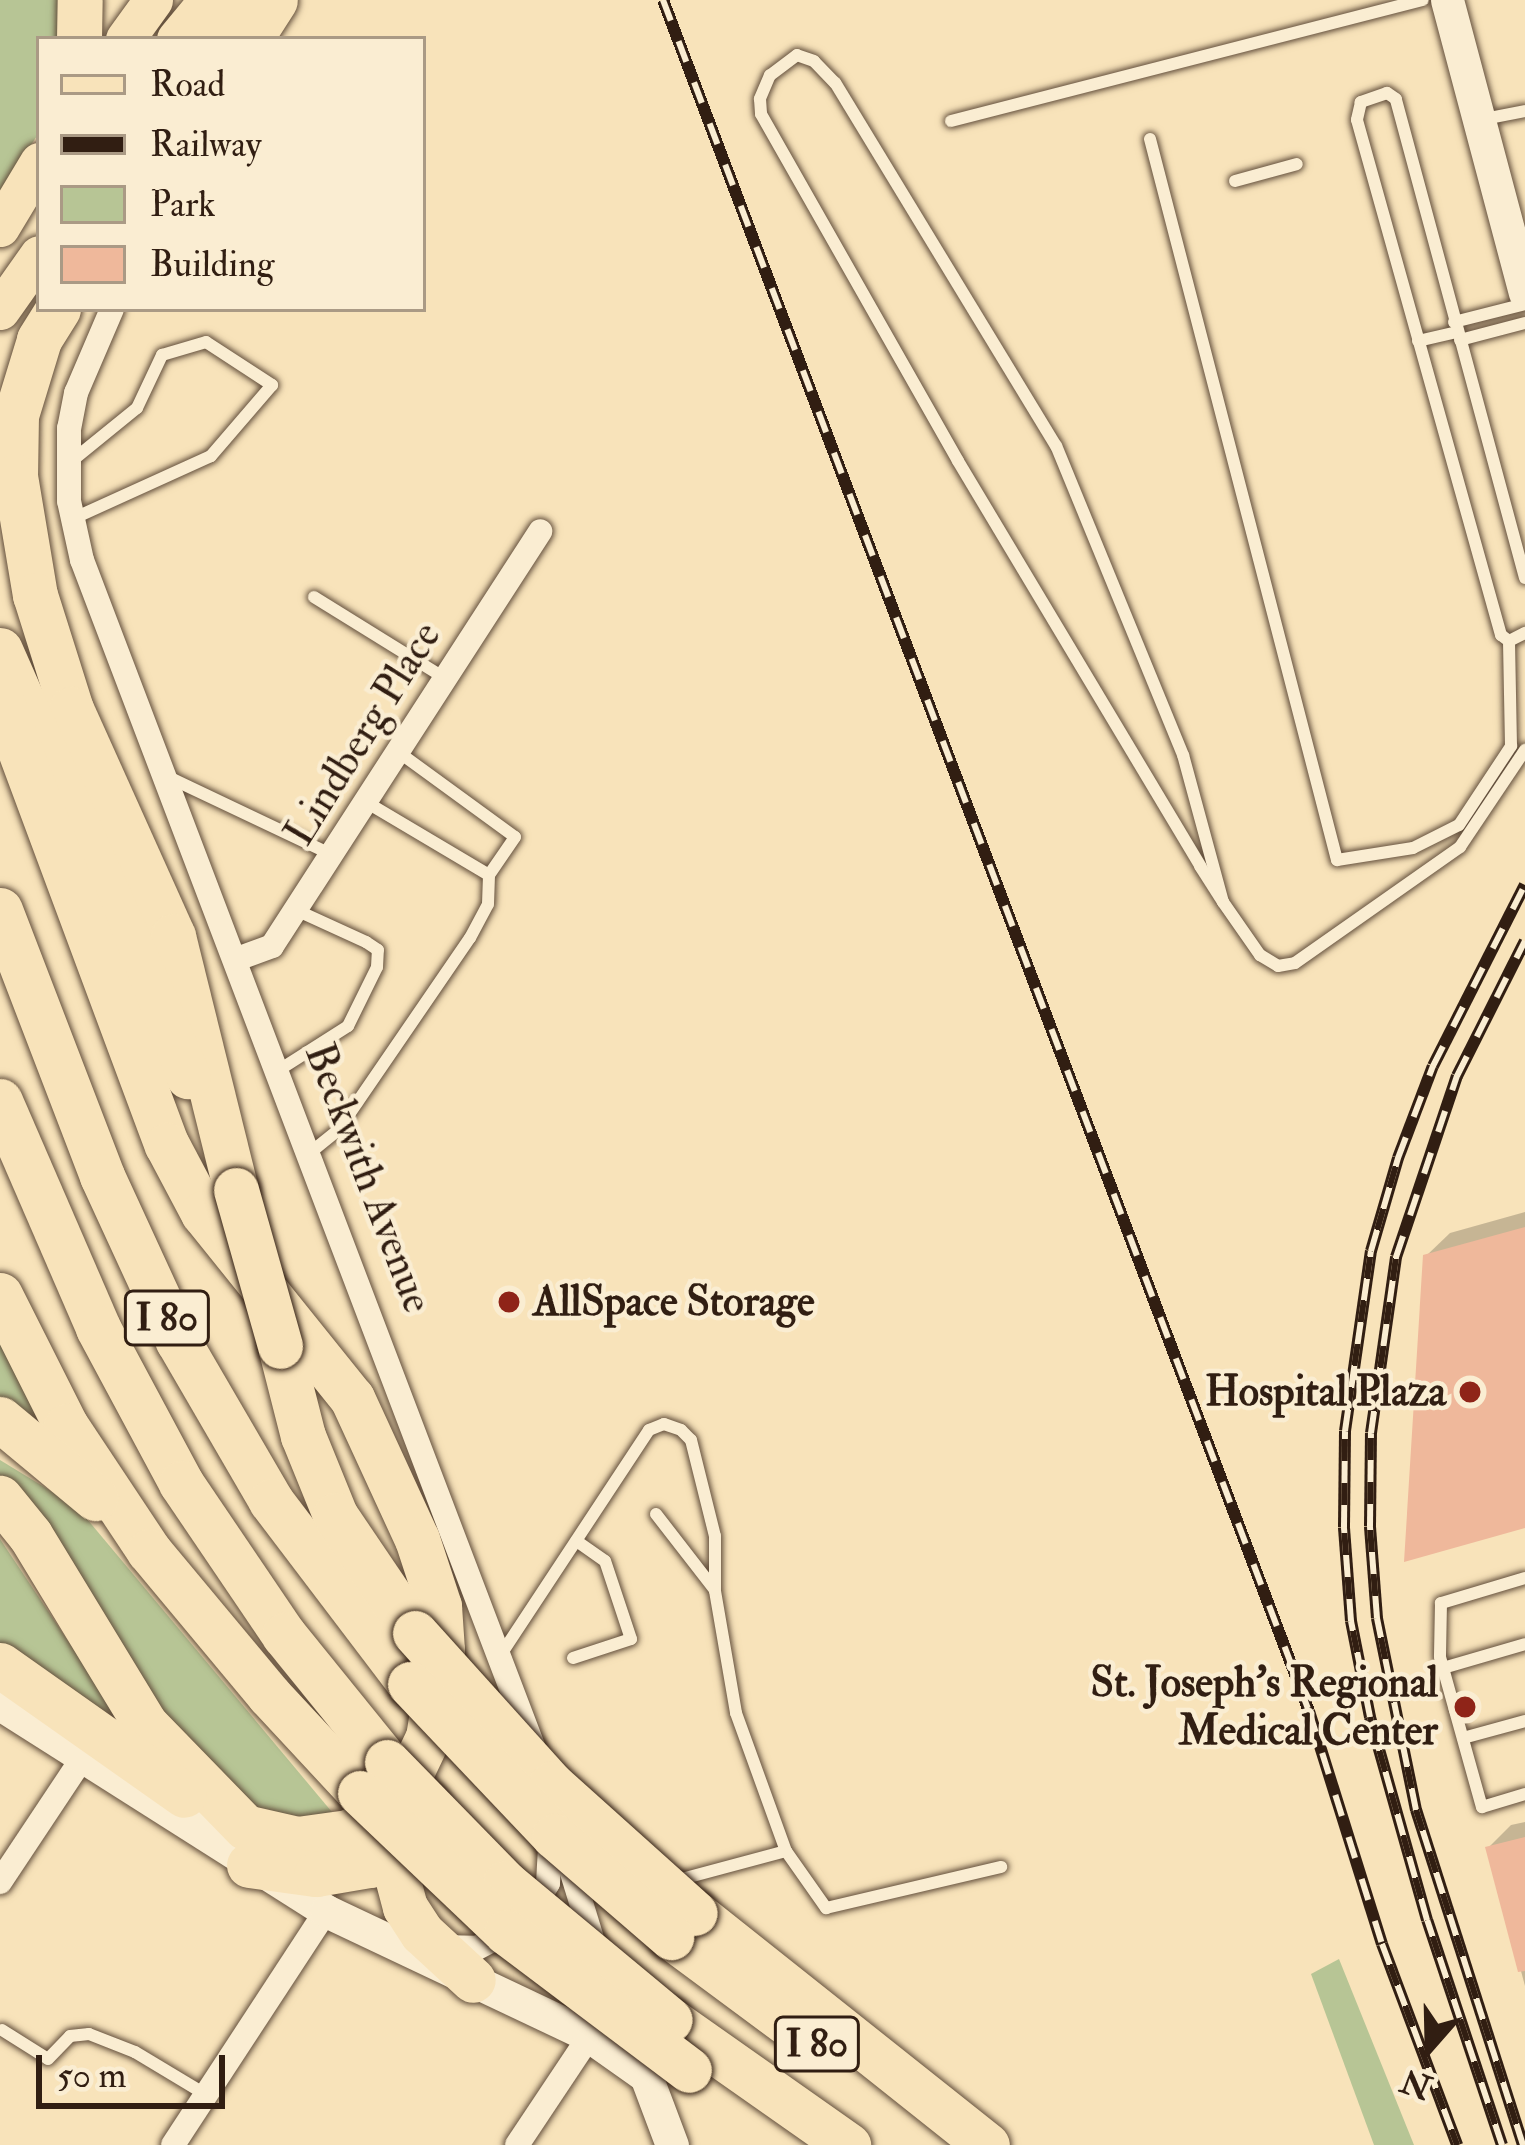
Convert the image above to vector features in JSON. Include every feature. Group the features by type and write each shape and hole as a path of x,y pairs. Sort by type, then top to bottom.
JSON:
{"highway":[{"path":"79,36 80,0"},
{"path":"252,36 275,0"},
{"path":"56,312 39,340 16,415 15,476 35,595 71,709 172,936 303,1436 335,1515 415,1634 683,1925 987,2145"},
{"path":"0,650 23,692 236,1190"},
{"path":"0,697 167,1145 203,1213 352,1398 384,1461 457,1634 465,1682 449,1755 420,1815 370,1865 336,1874 248,1846 188,1797 0,1665"},
{"name":"I 80","path":"0,910 93,1155 178,1341 271,1501 410,1684 554,1837 683,1925 772,2013 967,2145"},
{"name":"I 80","path":"0,1101 98,1328 181,1483 374,1778 670,2020 845,2143"},
{"path":"0,1294 66,1426 149,1551"},
{"path":"0,1419 90,1493 374,1778 506,1932 668,2073 845,2143"},
{"path":"0,1498 30,1535 145,1724 248,1846"},
{"path":"248,1846 348,1832 368,1822 407,1781 428,1737 441,1672 441,1630 432,1580"},
{"path":"396,1843 400,1895 435,1947 473,1980"}],"main road":[{"path":"127,36 153,0"},
{"path":"178,36 208,0"},
{"path":"219,36 250,0"},
{"path":"0,227 36,166"},
{"path":"0,256 36,211"},
{"path":"0,310 36,259"}],"street":[{"path":"1447,0 1523,284"},
{"name":"Beckwith Avenue","path":"111,312 76,393 67,464 82,560 500,1657 612,2006 668,2073 672,2145"},
{"name":"Lindberg Place","path":"237,959 272,946 540,531"},
{"path":"0,1704 83,1757 248,1846 326,1911 668,2073"},
{"path":"0,1882 83,1757"},
{"path":"435,1947 477,1948 525,1923 548,1883 552,1808"},
{"path":"173,2145 326,1911"},
{"path":"517,2145 612,2006"}],"lane":[{"path":"951,121 1423,0"},
{"path":"1223,902 1183,755 1056,446 836,83 814,61 796,55 770,75 760,99 761,114 958,461 1223,902 1260,955 1278,966 1295,963 1460,847 1525,749"},
{"path":"1509,641 1501,635 1357,120 1361,102 1387,93 1396,99 1525,578"},
{"path":"1479,120 1525,111"},
{"path":"1150,139 1336,860 1413,848 1459,825 1511,746 1509,641"},
{"path":"1235,181 1297,164"},
{"path":"1457,332 1523,284"},
{"path":"1418,341 1525,323"},
{"path":"67,464 137,408 162,355 206,342 272,385 211,456 72,519"},
{"path":"314,597 442,677"},
{"path":"1509,641 1525,633"},
{"path":"310,1153 339,1129 470,938 488,904 489,874 515,836 398,751"},
{"path":"164,776 333,856"},
{"path":"367,802 489,874"},
{"path":"279,1070 347,1026 377,968 378,950 296,910"},
{"path":"500,1657 649,1430 664,1424 682,1430 691,1440 715,1536 716,1591 736,1713 786,1851 826,1908 1001,1867"},
{"path":"656,1514 716,1591"},
{"path":"573,1658 631,1639 604,1561 575,1541"},
{"path":"1525,1578 1441,1603 1443,1668 1482,1807 1525,1794"},
{"path":"1443,1668 1525,1644"},
{"path":"1462,1738 1525,1721"},
{"path":"578,1893 673,1882 786,1851"},
{"path":"2,2030 48,2059 70,2036 89,2034 135,2052 206,2094"}],"green space":[{"path":"0,0 65,0 67,36 36,36 36,137 0,191"},
{"path":"0,1334 49,1445 0,1414"},
{"path":"0,1460 77,1507 342,1824 254,1821 164,1727 0,1479"},
{"path":"0,1539 144,1755 0,1652"},
{"path":"1339,1959 1414,2145 1374,2145 1311,1974"}],"building":[{"name":"Hospital Plaza","path":"1525,1227 1525,1528 1404,1562 1423,1255"},
{"path":"1525,1837 1525,1971 1518,1972 1485,1847"}],"railway":[{"path":"663,0 1309,1711 1382,1944 1457,2145"},
{"path":"1502,2145 1427,1920 1370,1717 1351,1621 1344,1527 1345,1431 1371,1251 1398,1158 1433,1066 1525,885"},
{"path":"1523,2145 1416,1810 1377,1618 1370,1526 1371,1433 1396,1257 1457,1076 1525,941"}],"place":[{"name":"AllSpace Storage","path":"509,1302"},
{"name":"Hospital Plaza","path":"1470,1392"},
{"name":"St. Joseph’s Regional Medical Center","path":"1465,1707"}]}
